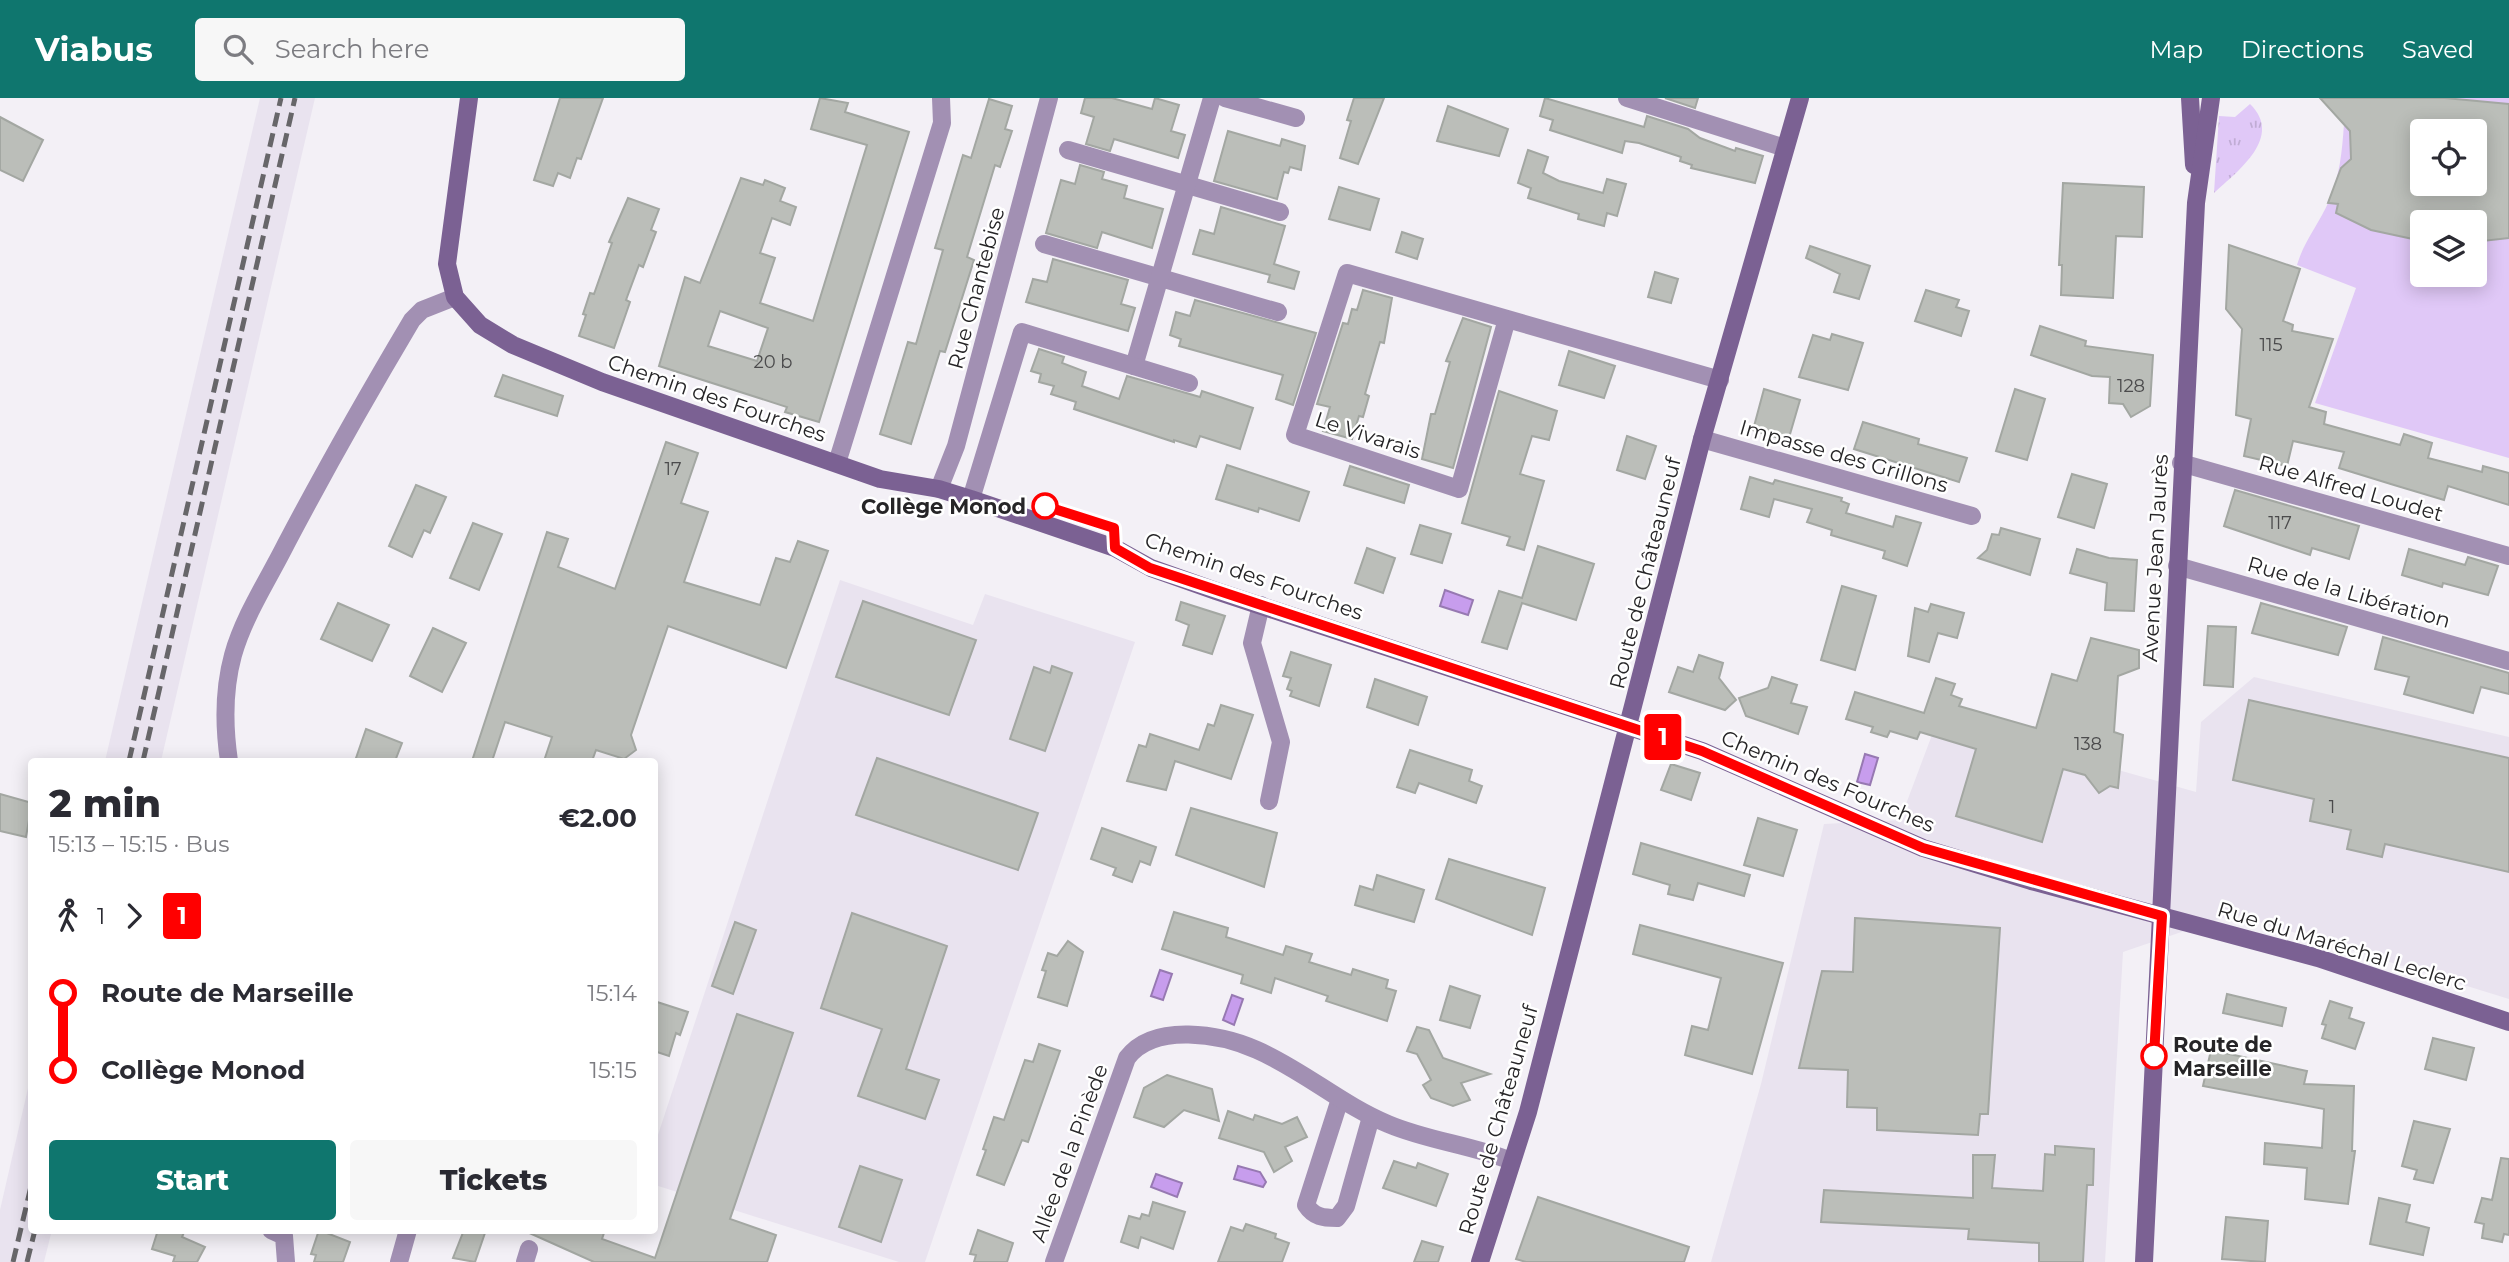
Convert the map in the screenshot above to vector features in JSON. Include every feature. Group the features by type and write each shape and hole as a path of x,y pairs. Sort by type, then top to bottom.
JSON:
{"main road":[{"name":"Chemin des Fourches","path":"469,98 447,264 455,297 480,325 513,345 602,382 880,479 939,489 971,499 1115,548 1150,568 1702,751 1923,848 2162,916"},
{"name":"Route de Châteauneuf","path":"1480,1262 1528,1111 1630,726 1702,439 1800,98"},
{"name":"Avenue Jean Jaurès","path":"2190,98 2196,203"},
{"name":"Avenue Jean Jaurès","path":"2162,916 2196,203 2211,98"},
{"name":"Rue du Maréchal Leclerc","path":"2162,916 2318,958 2509,1022"},
{"path":"2144,1262 2162,916"}],"street":[{"path":"837,463 942,123 941,98"},
{"name":"Rue Chantebise","path":"939,489 956,446 1049,98"},
{"path":"1134,366 1212,98"},
{"path":"1225,98 1296,118"},
{"path":"1632,99 1784,148"},
{"path":"1068,150 1280,212"},
{"path":"1044,244 1278,312"},
{"name":"Le Vivarais","path":"1507,319 1459,489 1295,435 1347,273 1720,380"},
{"path":"229,758 226,714 230,673 233,655 249,616 357,410 412,320 422,310 455,297"},
{"path":"971,499 1022,332 1189,383"},
{"name":"Impasse des Grillons","path":"1702,439 1972,516"},
{"name":"Rue Alfred Loudet","path":"2182,463 2509,556"},
{"name":"Rue de la Libération","path":"2177,566 2509,661"},
{"path":"1261,605 1252,643 1281,742 1269,801"},
{"name":"Allée de la Pinède","path":"1054,1262 1127,1058 1150,1040 1176,1035 1244,1045 1268,1055 1371,1116 1425,1137 1511,1161"},
{"path":"1340,1099 1306,1205 1311,1212 1323,1219 1337,1218 1346,1206 1371,1116"},
{"path":"280,1234 285,1236 285,1262"},
{"path":"399,1262 407,1234"}],"shaded area":[{"path":"260,98 315,98 162,758 106,758"},
{"path":"840,580 973,625 985,594 1135,642 925,1262 899,1262 658,1186 658,1135"},
{"path":"1445,590 1473,600 1468,615 1440,606"},
{"path":"2254,677 2509,737 2509,999 2234,914 2123,952 2105,1262 1711,1262 1761,1084 1824,824 1900,820 1938,719 2196,792 2201,722"},
{"path":"1865,754 1878,758 1870,785 1857,782"},
{"path":"1160,970 1172,974 1163,1000 1151,996"},
{"path":"1232,995 1243,999 1234,1025 1223,1020"},
{"path":"28,1088 28,1234 51,1234 44,1262 0,1262 0,1210"},
{"path":"1238,1166 1260,1172 1266,1182 1263,1187 1234,1179"},
{"path":"1156,1174 1182,1183 1177,1197 1151,1187"}],"green space":[{"path":"2320,98 2509,98 2509,458 2315,403 2356,288 2297,265 2333,191 2340,163 2344,124"},
{"path":"2250,104 2259,116 2262,129 2260,141 2245,164 2214,193 2219,116 2235,117"}],"building":[{"path":"560,98 603,98 581,159 577,158 570,178 558,173 553,186 534,180"},
{"path":"820,98 848,103 845,112 909,132 819,422 785,412 787,407 659,366 685,277 700,283 741,178 763,185 765,180 785,188 780,201 796,207 790,225 772,218 760,253 775,258 760,303 813,321 867,145 811,129","holes":["720,311 768,328 757,361 708,346"]},
{"path":"1085,98 1112,98 1152,109 1155,98 1179,105 1171,131 1185,135 1178,158 1114,139 1110,151 1086,144 1094,117 1081,113"},
{"path":"1354,98 1384,98 1358,164 1340,158 1351,121 1347,120"},
{"path":"1545,98 1644,127 1647,116 1688,129 1700,138 1735,151 1736,148 1763,156 1755,183 1691,168 1692,165 1680,161 1681,157 1639,143 1625,141 1622,153 1550,130 1553,120 1540,116"},
{"path":"1665,98 1698,98 1695,108"},
{"path":"2320,98 2445,98 2509,104 2509,238 2487,241 2487,210 2410,210 2410,238 2371,230 2336,213 2338,204 2328,203 2341,168 2351,159 2350,131"},
{"path":"989,99 1012,106 1005,129 1012,131 1000,167 995,165 967,257 974,260 945,352 940,351 911,444 880,434 908,342 916,344 943,250 935,248 963,155 971,158"},
{"path":"1448,106 1508,129 1499,156 1437,141"},
{"path":"0,117 43,140 23,181 0,170"},
{"path":"1228,131 1280,146 1282,139 1305,146 1301,170 1290,167 1288,173 1284,172 1277,199 1214,181"},
{"path":"1528,150 1548,157 1543,173 1559,181 1603,193 1607,179 1626,184 1617,216 1607,213 1604,226 1578,219 1579,214 1528,198 1531,188 1518,183"},
{"path":"1080,165 1104,172 1102,179 1127,186 1124,198 1163,209 1152,248 1102,232 1097,248 1046,233 1061,180 1075,184"},
{"path":"2063,183 2144,187 2142,237 2116,236 2113,298 2061,295 2062,265 2059,265"},
{"path":"1339,187 1379,199 1370,230 1329,219"},
{"path":"628,198 659,209 651,230 656,232 643,267 639,265 626,300 630,302 614,348 579,336 590,293 594,294 612,243 609,242"},
{"path":"1221,207 1285,226 1274,264 1299,272 1294,289 1268,282 1270,275 1193,254 1200,230 1214,234"},
{"path":"1402,232 1423,239 1417,259 1396,252"},
{"path":"2229,245 2300,269 2283,321 2293,325 2292,331 2333,339 2309,407 2326,412 2324,424 2400,445 2404,434 2432,443 2428,458 2482,472 2483,466 2509,473 2509,505 2448,486 2444,500 2339,468 2344,452 2293,441 2287,466 2244,456 2251,419 2236,415 2242,329 2226,309"},
{"path":"1810,246 1870,266 1859,299 1834,292 1840,274 1806,258"},
{"path":"1053,259 1128,280 1121,304 1135,308 1128,331 1026,302 1033,279 1047,282"},
{"path":"1655,272 1678,279 1671,303 1648,297"},
{"path":"1363,290 1392,298 1384,343 1380,342 1365,394 1369,396 1363,417 1359,416 1352,439 1323,431 1330,407 1317,404 1343,323 1348,324 1352,309 1357,310"},
{"path":"1926,290 1959,300 1956,307 1969,311 1961,336 1915,321"},
{"path":"1195,300 1316,333 1293,405 1276,399 1283,375 1179,346 1181,339 1170,335 1176,312 1190,316"},
{"path":"1463,318 1491,327 1453,468 1422,459 1431,414 1435,414 1450,362 1446,361"},
{"path":"2040,326 2086,341 2085,346 2153,355 2150,406 2131,417 2123,404 2109,403 2110,377 2092,376 2031,355"},
{"path":"1832,334 1863,343 1848,390 1799,377 1813,335 1830,340"},
{"path":"1039,349 1064,357 1062,363 1086,372 1082,386 1119,399 1127,376 1200,397 1202,391 1253,408 1240,449 1200,436 1196,447 1174,442 1074,409 1076,402 1051,394 1054,386 1039,382 1041,374 1031,371"},
{"path":"1569,351 1615,366 1604,398 1559,385"},
{"path":"503,375 563,396 557,416 495,396"},
{"path":"1764,389 1800,400 1788,441 1753,430"},
{"path":"2015,389 2045,399 2027,460 1996,451"},
{"path":"1499,391 1557,411 1549,440 1532,436 1520,474 1544,481 1524,550 1507,545 1510,537 1462,523"},
{"path":"1863,422 1919,439 1918,444 1967,458 1959,482 1854,449"},
{"path":"1627,436 1656,446 1645,479 1617,470"},
{"path":"666,442 698,453 681,503 708,512 684,582 760,605 776,558 790,562 798,541 828,551 786,668 668,626 631,735 636,750 625,758 596,750 593,758 545,758 552,737 505,722 493,758 473,758 547,532 568,539 558,567 615,589"},
{"path":"1227,465 1309,492 1299,521 1259,508 1258,512 1216,499"},
{"path":"1350,466 1409,485 1404,503 1344,485"},
{"path":"2072,474 2107,484 2094,528 2058,517"},
{"path":"1750,477 1773,484 1775,480 1842,498 1841,501 1849,504 1846,513 1893,527 1896,516 1921,523 1907,566 1883,558 1885,551 1831,535 1832,530 1807,522 1812,509 1774,499 1769,517 1741,509"},
{"path":"416,485 446,497 430,533 424,530 412,557 389,546"},
{"path":"2235,490 2359,526 2349,559 2312,548 2310,555 2224,526"},
{"path":"473,523 502,534 479,590 450,578"},
{"path":"1420,525 1451,534 1442,563 1411,554"},
{"path":"2001,528 2040,539 2030,575 1978,558 1987,550 1992,534 1999,535"},
{"path":"1538,546 1594,564 1576,620 1522,603 1507,649 1482,642 1499,591 1522,598"},
{"path":"1367,548 1395,558 1383,593 1355,583"},
{"path":"2077,549 2109,558 2137,560 2134,611 2105,610 2107,583 2070,573"},
{"path":"2409,549 2465,565 2468,557 2498,566 2488,595 2443,583 2442,587 2402,575"},
{"path":"1842,586 1876,596 1855,670 1821,660"},
{"path":"863,601 976,640 949,715 836,677"},
{"path":"1181,602 1225,616 1212,654 1183,645 1189,625 1176,620"},
{"path":"338,603 389,625 372,661 321,639"},
{"path":"2261,603 2347,627 2338,655 2252,633"},
{"path":"1931,604 1964,613 1957,638 1938,633 1929,662 1908,656 1915,608 1928,612"},
{"path":"2208,626 2236,627 2233,687 2204,685"},
{"path":"433,628 466,643 442,692 410,676"},
{"path":"2383,637 2509,673 2509,694 2481,687 2473,713 2404,694 2409,677 2375,669"},
{"path":"2091,638 2139,650 2139,668 2118,676 2114,732 2123,735 2118,788 2110,786 2099,793 2085,775 2063,769 2042,842 1956,816 1976,749 1920,732 1917,739 1890,731 1887,737 1871,732 1873,727 1846,719 1855,692 1924,713 1936,678 1955,684 1951,695 1962,699 1959,706 2036,728 2052,674 2077,681"},
{"path":"1291,652 1331,665 1319,706 1290,696 1292,691 1287,689 1291,678 1283,676"},
{"path":"1699,655 1723,663 1719,678 1736,700 1725,710 1669,692 1678,667 1693,672"},
{"path":"1052,666 1072,673 1045,751 1010,739 1034,667 1050,673"},
{"path":"1772,677 1797,685 1791,703 1807,707 1798,734 1746,716 1739,698 1768,688"},
{"path":"1375,679 1427,697 1418,725 1367,707"},
{"path":"2249,700 2509,758 2509,872 2385,844 2382,857 2347,849 2351,830 2310,821 2314,799 2233,780"},
{"path":"1221,705 1253,715 1231,779 1175,761 1166,790 1127,781 1139,745 1146,747 1150,734 1199,750 1208,724 1214,726"},
{"path":"366,729 402,743 396,758 356,758"},
{"path":"1410,750 1472,770 1469,781 1482,786 1476,803 1419,783 1415,793 1397,787"},
{"path":"877,758 1038,813 1018,870 856,815"},
{"path":"1671,764 1700,773 1691,800 1661,790"},
{"path":"0,794 28,802 26,837 0,831"},
{"path":"1191,808 1277,833 1264,887 1176,855"},
{"path":"1758,818 1797,830 1783,876 1744,865"},
{"path":"1102,828 1156,847 1150,865 1140,861 1132,882 1113,875 1116,868 1091,859"},
{"path":"1641,843 1750,875 1744,896 1698,883 1693,900 1668,894 1670,885 1633,874"},
{"path":"1449,859 1545,888 1532,935 1436,899"},
{"path":"1377,875 1424,890 1414,922 1355,905 1360,886 1373,890"},
{"path":"1174,912 1228,928 1226,937 1283,955 1286,946 1312,954 1309,962 1351,975 1353,969 1388,980 1386,988 1396,991 1387,1021 1326,1001 1328,996 1275,978 1271,993 1241,983 1243,975 1162,949"},
{"path":"852,913 947,946 906,1069 939,1080 925,1119 858,1096 882,1029 821,1008"},
{"path":"1855,918 2000,928 1988,1114 1980,1114 1978,1135 1877,1130 1877,1108 1847,1107 1848,1070 1799,1068 1822,971 1853,972"},
{"path":"735,922 756,930 733,994 712,986"},
{"path":"1640,925 1783,963 1752,1074 1685,1055 1692,1026 1708,1030 1721,978 1633,954"},
{"path":"1068,941 1083,952 1067,1006 1038,997 1048,953 1057,956"},
{"path":"1450,986 1480,996 1470,1028 1440,1020"},
{"path":"2227,994 2286,1008 2282,1026 2223,1013"},
{"path":"2330,1001 2352,1008 2349,1018 2364,1023 2355,1049 2322,1038 2326,1025 2322,1024"},
{"path":"658,1002 688,1012 680,1035 676,1033 669,1056 658,1052"},
{"path":"737,1014 793,1033 730,1219 776,1235 767,1262 594,1262 532,1234 604,1234 602,1239 655,1258"},
{"path":"1417,1027 1429,1030 1443,1058 1490,1074 1461,1083 1470,1100 1453,1106 1431,1098 1423,1085 1431,1080 1417,1054 1407,1051"},
{"path":"2433,1038 2474,1048 2466,1080 2425,1069"},
{"path":"1039,1044 1060,1051 1028,1142 1022,1140 1004,1185 977,1175 986,1150 983,1149 994,1117 1004,1120 1025,1060 1033,1062"},
{"path":"2211,1050 2307,1071 2304,1084 2354,1086 2352,1151 2355,1151 2348,1204 2305,1199 2307,1168 2264,1164 2265,1143 2322,1148 2324,1109 2203,1086"},
{"path":"1167,1075 1212,1089 1219,1121 1184,1110 1164,1127 1134,1117 1144,1088"},
{"path":"1228,1111 1253,1120 1255,1115 1282,1124 1297,1117 1307,1137 1285,1147 1292,1161 1274,1172 1264,1152 1219,1138"},
{"path":"2414,1121 2450,1129 2433,1183 2414,1179 2417,1170 2402,1166"},
{"path":"2055,1146 2094,1149 2093,1185 2087,1185 2083,1262 2039,1262 2039,1243 1968,1239 1969,1229 1821,1222 1824,1190 1973,1198 1973,1155 1995,1155 1992,1188 2043,1191 2045,1154 2055,1155"},
{"path":"2501,1158 2509,1159 2509,1235 2504,1234 2502,1242 2482,1238 2484,1224 2475,1222 2482,1198 2492,1200"},
{"path":"1394,1161 1416,1168 1418,1163 1448,1174 1436,1206 1383,1188"},
{"path":"860,1166 902,1180 881,1242 839,1227"},
{"path":"1538,1197 1689,1247 1684,1262 1526,1262 1516,1259"},
{"path":"2379,1198 2410,1205 2406,1222 2429,1228 2423,1255 2370,1244"},
{"path":"1153,1202 1185,1212 1173,1249 1141,1237 1138,1248 1121,1242 1129,1216 1140,1219 1142,1214 1149,1216"},
{"path":"2226,1217 2268,1221 2265,1262 2222,1259"},
{"path":"1246,1224 1276,1234 1275,1238 1289,1243 1282,1262 1218,1262 1231,1227 1243,1231"},
{"path":"978,1230 1013,1243 1007,1262 974,1262 976,1255 970,1254"},
{"path":"157,1234 183,1234 182,1237 205,1247 197,1262 173,1262 175,1256 152,1249"},
{"path":"318,1234 329,1234 350,1242 343,1262 314,1262 316,1255 311,1254"},
{"path":"462,1234 485,1234 475,1262 453,1258"},
{"path":"1422,1241 1443,1247 1438,1262 1414,1262"}],"railway":[{"path":"130,758 281,98"},
{"path":"144,758 295,98"},
{"path":"13,1262 28,1199"},
{"path":"27,1262 34,1234"}],"bus line":[{"name":"1","path":"1045,506 1114,528 1115,548 1150,568 1702,751 1872,828 1923,848 2031,881 2162,916 2154,1056"}],"place":[{"name":"Collège Monod","path":"1045,506"},
{"name":"Route de Marseille","path":"2154,1056"}]}
